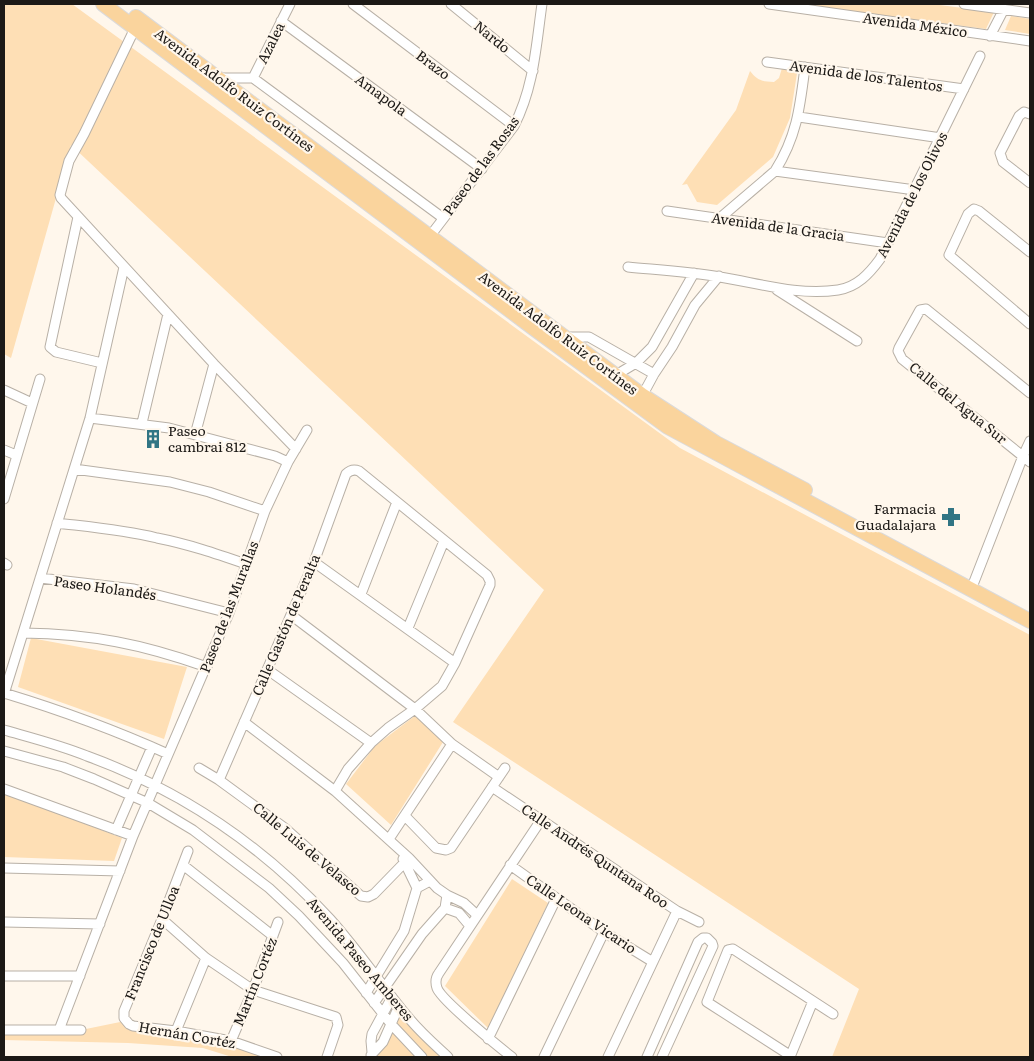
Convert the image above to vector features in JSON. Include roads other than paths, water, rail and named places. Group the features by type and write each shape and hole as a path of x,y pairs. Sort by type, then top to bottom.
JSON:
{"main road":[{"path":"103,4 137,23 426,241 574,359 615,383 668,428 1030,621"},
{"name":"Avenida Adolfo Ruiz Cortínes","path":"118,4 137,23 219,78 426,241 564,338 615,383 642,395 716,443 1030,611"}],"street":[{"name":"Azalea","path":"219,78 254,78 290,4"},
{"name":"Brazo","path":"353,4 514,126"},
{"name":"Nardo","path":"450,4 533,71"},
{"name":"Paseo de las Rosas","path":"426,241 514,126 524,107 533,71 542,4"},
{"name":"Avenida México","path":"769,4 1030,41"},
{"name":"Avenida México","path":"964,4 1030,13"},
{"path":"990,36 1004,9"},
{"name":"Amapola","path":"281,21 482,169"},
{"path":"137,23 84,134 69,160 60,194 65,204 296,450"},
{"name":"Avenida de los Olivos","path":"628,267 719,276 793,290 839,290 856,284 871,271 888,243 980,56"},
{"name":"Avenida de los Talentos","path":"767,62 964,89"},
{"path":"720,218 775,171 789,145 799,117 805,67"},
{"path":"254,78 443,218"},
{"path":"1030,114 1024,112 1018,116 1000,152 1001,158 1007,165 1030,183"},
{"path":"799,117 941,138"},
{"path":"775,171 914,190"},
{"path":"1030,252 979,211 974,210 968,214 949,255 1030,324"},
{"name":"Avenida de la Gracia","path":"667,211 888,243"},
{"path":"78,217 50,347 56,352 102,364"},
{"path":"124,267 90,418 4,694 54,708 168,754"},
{"path":"615,383 658,338 694,273"},
{"path":"642,395 672,347 694,305 719,276"},
{"path":"772,287 857,341"},
{"name":"Calle del Agua Sur","path":"1030,394 926,309 920,310 899,348 898,351 902,359 1030,462"},
{"path":"142,424 168,314"},
{"path":"564,338 589,337 654,374"},
{"path":"196,435 214,364"},
{"path":"4,499 40,379"},
{"path":"4,390 32,403"},
{"path":"90,418 142,424 196,435 275,456 288,462"},
{"name":"Paseo de las Murallas","path":"59,1030 133,836 229,613 265,511 288,462 307,430"},
{"path":"974,582 1030,442"},
{"path":"4,450 16,455"},
{"path":"74,469 170,482 209,492 265,511"},
{"name":"Calle Gastón de Peralta","path":"219,780 314,562 346,474 352,470 359,471 397,502"},
{"path":"335,791 348,769 371,742 415,710 442,686 455,663 490,585 490,581 487,575 397,502 361,594"},
{"path":"57,523 156,537 192,546 246,564"},
{"path":"408,628 444,541"},
{"path":"314,562 455,663"},
{"name":"Paseo Holandés","path":"40,578 134,589 229,613"},
{"path":"291,615 415,710 452,744 499,777"},
{"path":"23,633 61,634 135,644 172,654 207,667"},
{"path":"268,670 371,742"},
{"path":"244,722 335,791 390,839 402,851 407,860 417,888 404,931 366,993"},
{"name":"Avenida Paseo Amberes","path":"4,730 68,749 139,778 183,800 210,817 271,863 330,919 399,1006 427,1038 448,1057"},
{"path":"390,839 452,744"},
{"path":"116,830 152,746"},
{"name":"Avenida Paseo Amberes","path":"4,751 63,767 131,795 193,830 269,888 299,916 322,940 391,1024 422,1057"},
{"name":"Calle Luis de Velasco","path":"199,768 219,780 286,830 361,896 368,897 374,894 407,860"},
{"path":"404,816 436,848 446,850 455,845 505,768"},
{"name":"Calle Andrés Quntana Roo","path":"492,787 677,911 699,922"},
{"path":"4,789 133,836"},
{"path":"512,1057 488,1039 440,994 437,988 437,977 541,820"},
{"name":"Francisco de Ulloa","path":"125,1021 124,1011 188,851"},
{"path":"407,860 447,895 464,902 477,914"},
{"path":"183,865 272,936"},
{"name":"Calle Leona Vicario","path":"510,865 604,932 653,962"},
{"path":"4,868 120,871"},
{"path":"417,888 430,881"},
{"path":"374,1003 422,934 445,908 447,895"},
{"path":"488,1039 556,898"},
{"path":"445,908 459,914 470,926"},
{"path":"608,1057 677,911"},
{"path":"162,919 206,958 253,990 334,1016 338,1020 338,1025 327,1057"},
{"path":"4,922 100,924"},
{"name":"Martín Cortéz","path":"231,1041 253,990 278,922"},
{"path":"544,1057 604,932"},
{"path":"647,1057 698,942 703,938 707,938 713,946 662,1057"},
{"path":"813,1001 791,1056 711,1005 708,999 728,950 733,950 813,1001 833,1014"},
{"path":"176,1031 206,958"},
{"path":"4,976 80,976"},
{"path":"371,1055 371,1038 392,997"},
{"path":"371,1055 383,1042 399,1006"},
{"name":"Hernán Cortéz","path":"125,1021 138,1027 176,1031 231,1041 277,1057"},
{"path":"4,1030 81,1030"}],"place":[{"name":"Paseo cambrai 812","path":"153,439"},
{"name":"Farmacia Guadalajara","path":"951,517"}]}
